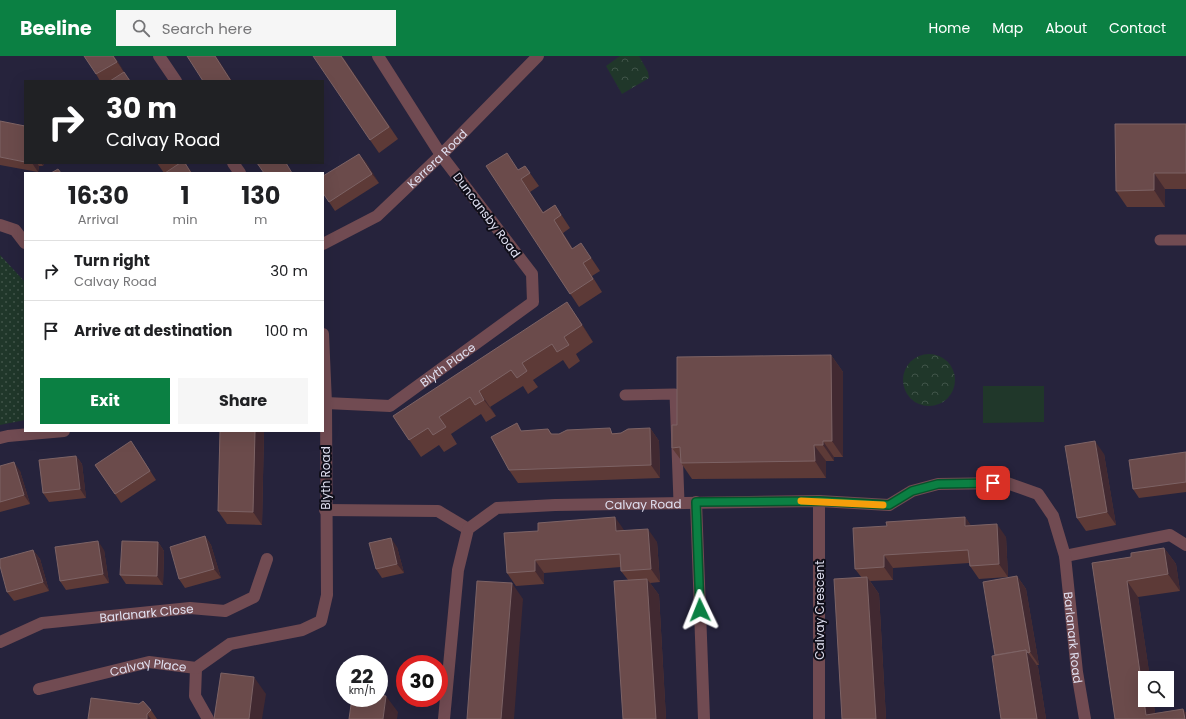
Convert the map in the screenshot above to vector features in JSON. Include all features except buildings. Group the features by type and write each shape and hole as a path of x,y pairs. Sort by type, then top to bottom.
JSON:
{"street":[{"path":"159,56 175,80"},
{"name":"Duncansby Road","path":"378,56 441,155 532,274"},
{"name":"Kerrera Road","path":"324,243 377,216 441,155 538,56"},
{"path":"0,225 15,230 24,242"},
{"name":"Blyth Place","path":"326,403 390,406 534,302 532,274"},
{"name":"Blyth Road","path":"321,621 327,595 325,510 326,403 324,357"},
{"path":"0,438 53,432"},
{"name":"Calvay Road","path":"468,529 496,508 679,502 819,501 889,505 912,491 938,484 1007,483 1038,494 1053,516 1065,556"},
{"name":"Calvay Crescent","path":"819,501 819,719"},
{"path":"696,502 704,719"},
{"path":"325,510 438,511 468,529 458,570 444,719"},
{"path":"1065,556 1170,535 1186,545"},
{"name":"Barlanark Road","path":"1065,556 1077,672 1085,719"},
{"name":"Barlanark Close","path":"0,642 42,623 190,608 225,611 254,597 267,559"},
{"name":"Calvay Place","path":"39,689 149,662 196,668 230,644 302,630 321,621"},
{"path":"196,668 195,696 208,719"}],"lane":[{"path":"1160,240 1186,240"},
{"path":"625,395 675,394 679,502"}],"green space":[{"path":"620,56 639,56 648,72 649,78 622,94 606,66"},
{"path":"0,255 24,281 24,420 0,425"},
{"path":"924,354 934,354 948,361 955,375 955,385 948,399 934,406 924,406 914,402 907,395 903,385 903,375 907,365 914,358"},
{"path":"983,386 1044,386 1044,422 983,423"}],"slow traffic":[{"path":"801,501 883,505"}],"route":[{"path":"700,610 696,502 819,501 889,505 912,491 938,484 993,483"}]}
